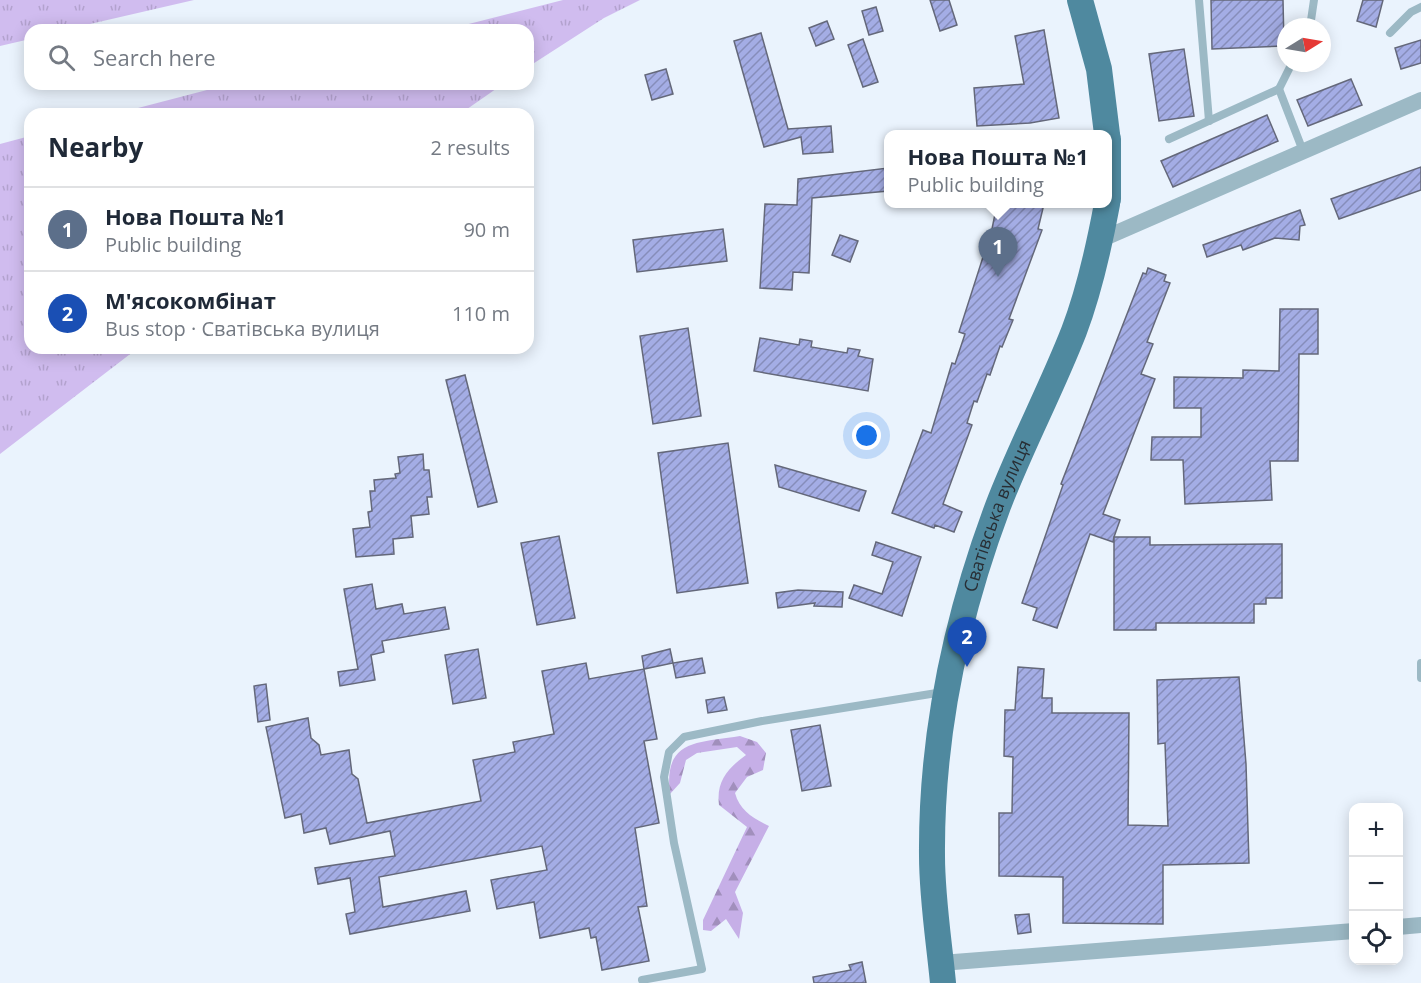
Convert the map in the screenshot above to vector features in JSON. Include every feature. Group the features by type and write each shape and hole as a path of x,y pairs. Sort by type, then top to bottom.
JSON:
{"main road":[{"path":"1080,0 1099,69 1106,130"},
{"name":"Сватівська вулиця","path":"942,973 932,857 938,741 946,691 973,583 999,505 1074,330 1093,274 1106,208"}],"street":[{"path":"1100,240 1421,100"},
{"path":"1403,927 1421,925"},
{"path":"942,973 1349,931"}],"lane":[{"path":"1199,0 1209,121"},
{"path":"1311,18 1314,0"},
{"path":"1390,33 1411,12 1421,7"},
{"path":"1169,139 1279,89 1288,72"},
{"path":"1279,89 1303,151"},
{"path":"1421,663 1421,678"},
{"path":"642,980 702,969 674,843 664,777 669,752 684,737 762,721 946,691"}],"green space":[{"path":"0,0 194,0 90,24 24,24 24,40 0,46"},
{"path":"563,0 640,0 604,18 534,63 534,24 469,24"},
{"path":"207,90 494,90 469,108 138,108"},
{"path":"24,138 24,354 130,354 0,454 0,144"},
{"path":"740,736 757,742 766,753 763,770 747,777 735,793 744,809 769,826 735,892 743,913 739,939 726,919 711,931 703,930 703,920 747,827 719,805 721,782 729,770 746,755 737,747 697,753 686,760 680,783 670,794 669,776 672,763 678,753 687,747 710,740"}],"building":[{"path":"930,0 949,0 957,25 940,31"},
{"path":"1211,0 1283,0 1283,18 1277,18 1277,46 1212,49"},
{"path":"1363,0 1383,0 1376,27 1357,21"},
{"path":"876,7 883,31 869,35 862,11"},
{"path":"827,21 834,39 816,46 809,28"},
{"path":"1044,30 1059,118 1030,123 977,126 974,88 1024,84 1015,36"},
{"path":"761,33 788,129 831,126 833,152 803,154 801,137 764,147 734,41"},
{"path":"863,39 878,82 863,87 848,45"},
{"path":"1421,40 1421,63 1401,69 1395,48"},
{"path":"1184,49 1194,116 1159,121 1149,54"},
{"path":"666,69 673,94 652,100 645,75"},
{"path":"1351,79 1362,105 1308,126 1297,100"},
{"path":"1267,115 1278,141 1173,187 1161,161"},
{"path":"1421,167 1421,190 1339,219 1331,199"},
{"path":"884,168 884,191 812,198 809,273 793,272 792,290 760,288 765,204 797,205 798,179"},
{"path":"996,208 1043,208 1038,229 1042,230 1009,319 1013,320 1002,347 1000,346 990,375 987,374 977,402 974,401 967,423 972,425 943,504 962,512 954,532 935,525 934,528 892,513 923,430 931,433 952,363 955,364 965,334 959,332 992,229"},
{"path":"1300,210 1305,225 1300,226 1299,240 1275,238 1243,250 1241,245 1207,257 1203,245"},
{"path":"723,229 727,261 637,272 633,240"},
{"path":"840,235 858,241 850,262 832,255"},
{"path":"1148,268 1166,275 1164,281 1170,283 1147,342 1153,344 1141,374 1155,379 1103,514 1120,520 1113,542 1090,534 1057,628 1033,620 1037,608 1022,603 1063,485 1061,484 1143,273 1146,274"},
{"path":"1280,309 1318,309 1318,354 1299,354 1298,461 1270,461 1272,500 1185,504 1183,460 1151,460 1152,437 1201,437 1201,408 1174,408 1174,377 1243,378 1243,370 1279,371"},
{"path":"688,328 701,416 653,424 640,336"},
{"path":"760,338 799,345 800,339 812,341 811,347 847,353 848,348 860,350 858,356 873,359 868,391 754,371"},
{"path":"465,375 497,502 478,507 446,380"},
{"path":"728,443 748,583 677,593 658,453"},
{"path":"423,454 424,470 429,470 432,497 427,497 429,514 411,516 413,537 393,539 394,554 356,557 353,529 370,527 368,512 372,511 370,491 375,491 374,480 396,478 395,474 400,473 398,457"},
{"path":"775,465 866,491 859,511 779,487"},
{"path":"559,536 575,618 537,625 521,543"},
{"path":"1114,537 1150,537 1150,545 1282,544 1282,598 1266,598 1266,604 1254,604 1254,623 1156,623 1156,630 1114,630"},
{"path":"876,542 921,557 902,616 849,598 854,585 882,594 893,562 872,555"},
{"path":"372,584 376,609 402,604 404,614 445,607 449,629 382,641 384,652 371,655 375,680 340,686 338,672 358,669 344,589"},
{"path":"798,590 843,592 842,607 814,606 815,603 778,608 776,593"},
{"path":"478,649 486,698 453,704 445,655"},
{"path":"670,649 673,663 644,669 642,656"},
{"path":"702,658 705,673 676,678 673,663"},
{"path":"586,663 589,679 644,669 657,739 644,741 659,823 635,828 647,906 638,907 649,961 602,970 596,937 591,938 589,928 540,938 534,902 497,909 491,880 547,870 542,846 379,877 383,907 466,891 470,911 350,934 346,914 355,912 350,878 318,884 315,868 395,856 390,831 330,844 326,828 304,833 301,814 285,818 266,727 308,718 311,738 319,745 321,755 349,750 352,774 358,779 367,823 481,801 473,760 515,752 513,742 554,734 542,671"},
{"path":"1018,667 1044,669 1042,698 1052,698 1052,713 1129,713 1128,825 1168,826 1165,743 1158,744 1157,680 1239,677 1246,764 1249,863 1163,865 1163,924 1063,923 1063,877 999,876 999,813 1012,813 1013,757 1004,756 1005,710 1015,710"},
{"path":"266,684 270,720 258,722 254,686"},
{"path":"724,697 727,710 708,713 706,700"},
{"path":"820,725 831,786 802,791 791,730"},
{"path":"1029,914 1031,932 1018,934 1015,915"},
{"path":"862,962 866,983 814,983 813,977 851,970 849,965"}],"place":[{"name":"Нова Пошта №1","path":"998,277"},
{"name":"М'ясокомбінат","path":"967,667"}]}
